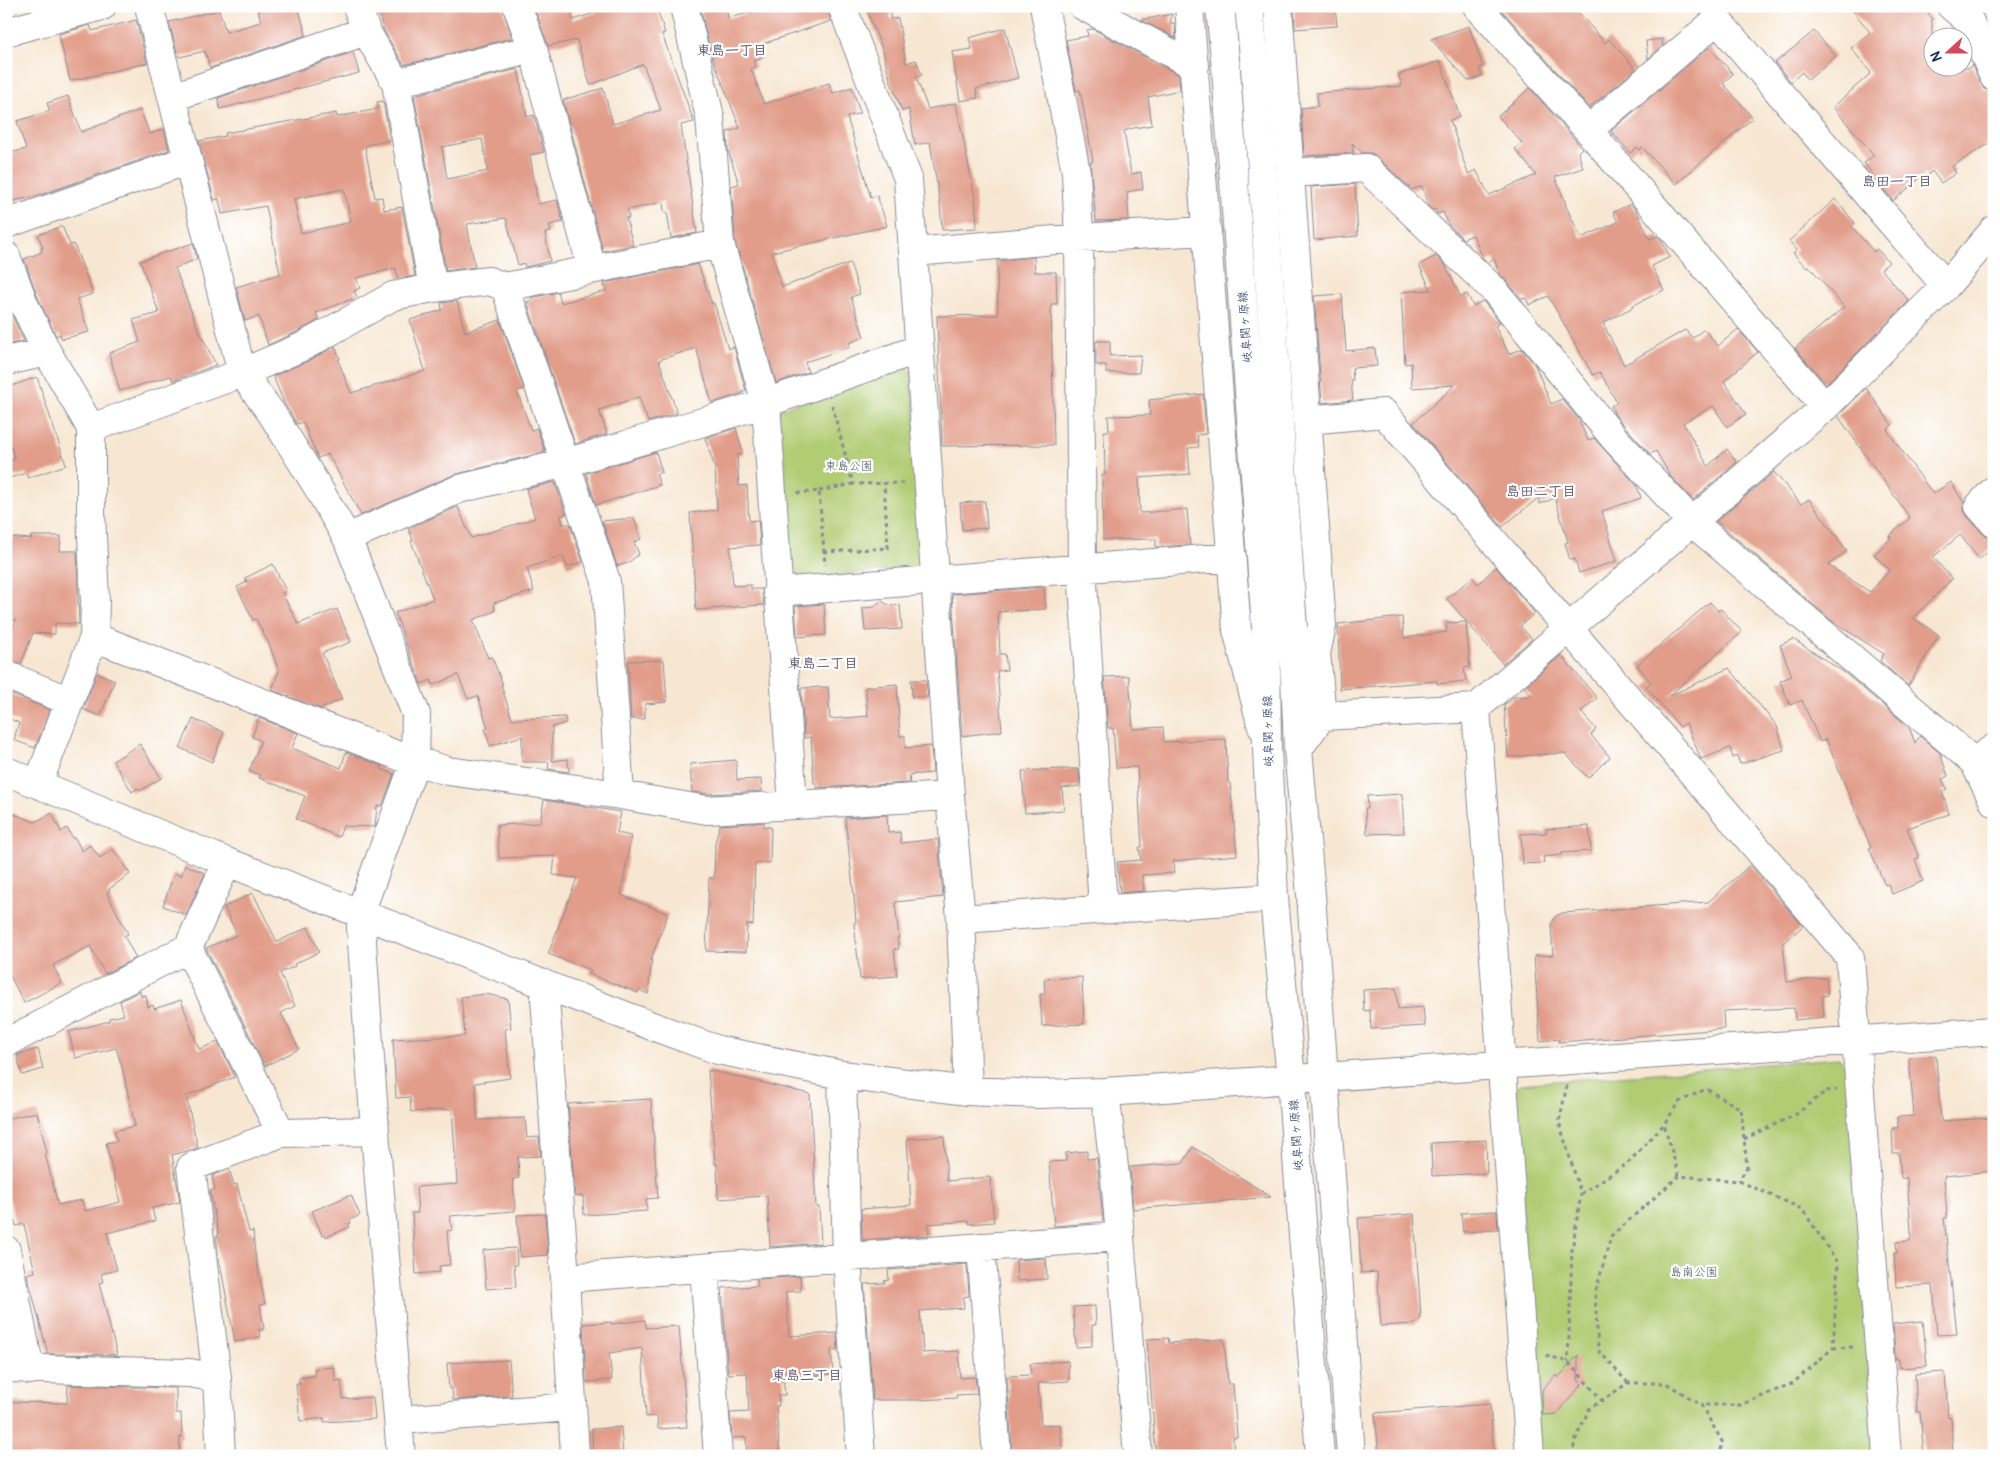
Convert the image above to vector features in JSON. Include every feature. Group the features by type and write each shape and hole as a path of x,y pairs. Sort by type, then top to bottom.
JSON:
{"street":[{"path":"6,32 102,6"},
{"path":"150,6 242,373 272,414 347,538 416,714 415,762 360,913 401,1456"},
{"path":"517,6 533,49 592,269"},
{"path":"684,6 710,117 720,244 766,403 793,805"},
{"path":"842,6 908,179 950,796 961,918 968,1091"},
{"path":"1044,6 1076,172 1079,238 1082,567 1102,908"},
{"path":"1083,6 1195,66"},
{"path":"1189,6 1237,630 1267,750"},
{"name":"岐阜関ヶ原線","path":"1220,6 1279,628 1298,748 1311,895 1351,1456"},
{"name":"岐阜関ヶ原線","path":"1249,6 1255,67 1279,628 1267,750 1274,898 1291,1079 1320,1456"},
{"path":"1278,6 1322,626 1316,653 1322,716 1298,748"},
{"path":"1477,6 1588,130 1825,407"},
{"path":"1951,6 1970,22 1994,77"},
{"path":"172,97 361,19 396,83 433,288"},
{"path":"1588,130 1717,20 1946,286"},
{"path":"396,83 533,49"},
{"path":"6,224 188,160"},
{"path":"1290,173 1366,168 1494,290 1614,438 1692,522 1984,755 1994,802"},
{"path":"1322,716 1476,708 1825,407 1946,286 1994,230"},
{"path":"914,252 1079,238 1207,231"},
{"path":"91,428 242,373 304,346 393,296 433,288 489,281 505,287 720,244"},
{"path":"6,256 24,304 47,352 91,428 91,513 95,601 94,637 38,784"},
{"path":"505,287 606,581 620,795"},
{"path":"347,538 459,489 566,463 766,403 919,349"},
{"path":"6,361 47,352"},
{"path":"1307,420 1384,413 1570,627 1850,957 1887,1456"},
{"path":"1994,490 1979,506 1994,523"},
{"path":"778,592 1082,567 1232,557"},
{"path":"94,637 415,762 448,771 620,795 707,810 950,796"},
{"path":"6,675 70,701"},
{"path":"1476,708 1530,1456"},
{"path":"6,771 227,862 652,1026 718,1050 842,1076 968,1091 1039,1094 1105,1092 1994,1030"},
{"path":"6,1043 188,948 227,862"},
{"path":"961,918 1274,898"},
{"path":"188,948 281,1134"},
{"path":"544,984 565,1278 575,1456"},
{"path":"842,1076 847,1258 861,1456"},
{"path":"1105,1092 1115,1176 1138,1456"},
{"path":"221,1456 217,1378 191,1166 281,1134 375,1131"},
{"path":"565,1278 1119,1237"},
{"path":"981,1247 997,1456"},
{"path":"6,1250 18,1369 190,1373 217,1378"},
{"path":"704,1268 718,1456"},
{"path":"399,1420 571,1406"}],"path":[{"path":"825,382 853,484"},
{"path":"772,495 819,491 853,484 930,482"},
{"path":"824,552 888,548 884,483"},
{"path":"819,491 828,588"},
{"path":"1568,1362 1572,1250 1581,1194 1558,1122 1572,1059"},
{"path":"1744,1139 1795,1116 1826,1091 1860,1088"},
{"path":"1581,1194 1628,1163 1664,1124 1679,1102 1706,1089 1741,1109 1747,1167 1739,1181"},
{"path":"1664,1124 1679,1176"},
{"path":"1628,1383 1598,1350 1595,1294 1611,1236 1679,1176 1739,1181 1802,1209 1838,1263 1833,1348 1793,1383 1741,1405 1701,1405"},
{"path":"1522,1347 1568,1362 1602,1400"},
{"path":"1572,1456 1575,1441 1589,1409 1628,1383 1666,1383 1701,1405 1723,1443 1719,1456"}],"green space":[{"name":"東島公園","path":"903,366 912,371 925,567 788,580 776,418 781,409"},
{"name":"島南公園","path":"1839,1058 1848,1070 1875,1456 1538,1456 1514,1091 1520,1084"}],"building":[{"path":"257,6 298,6 306,35 210,68 205,51 178,56 169,22 219,10 226,32 261,22"},
{"path":"376,6 502,6 512,38 404,65 384,31"},
{"path":"534,6 569,6 573,20 615,6 656,6 665,33 662,34 694,122 681,125 697,233 671,238 667,212 664,212 663,202 627,210 629,218 626,218 633,245 603,251 563,100 603,88 613,124 661,110 643,64 590,85 577,40 548,46"},
{"path":"700,6 726,6 728,18 777,6 827,6 831,21 756,46 761,59 753,61 756,67 751,69 764,104 829,83 833,93 852,87 860,113 847,117 871,198 877,195 887,226 772,252 782,287 850,263 860,294 851,297 864,337 849,343 850,347 805,362 808,372 776,383 735,241 731,186 739,184 728,150 727,132 740,128 711,54"},
{"path":"865,6 891,6 890,19 898,18 906,63 916,60 922,75 916,77 928,109 956,103 975,192 977,228 942,230 940,203 930,142 915,145 909,109 902,111 890,79 883,51"},
{"path":"1335,6 1337,26 1295,29 1294,7"},
{"path":"1498,6 1573,6 1605,43 1609,39 1636,69 1589,108"},
{"path":"1849,6 1923,6 1932,18 1932,28 1922,28 1922,78 1972,78 1972,65 1984,89 1994,92 1994,141 1952,166 1956,173 1941,183 1932,171 1927,176 1925,174 1893,201 1864,163 1874,155 1833,107 1871,73 1851,48 1870,32"},
{"path":"1172,14 1170,22 1175,24 1176,38 1141,20"},
{"path":"136,20 147,63 70,81 59,34 90,25 92,31"},
{"path":"1469,26 1483,67 1479,68 1482,76 1468,81 1431,39"},
{"path":"1005,28 1018,78 976,89 978,98 960,101 952,52 972,49 969,38"},
{"path":"1093,29 1179,75 1180,90 1148,97 1152,125 1124,131 1131,174 1141,172 1143,189 1127,192 1129,220 1096,221 1090,162 1093,161 1080,90 1076,91 1066,40 1088,36 1087,30"},
{"path":"1814,31 1836,56 1808,80 1802,72 1791,82 1775,63"},
{"path":"1662,39 1663,46 1648,59 1646,41"},
{"path":"1709,47 1733,74 1723,83 1753,118 1676,184 1642,147 1639,150 1637,147 1630,153 1611,131"},
{"path":"353,52 359,73 220,109 218,98"},
{"path":"1440,61 1460,117 1450,120 1468,174 1476,170 1489,195 1536,175 1515,149 1522,143 1498,116 1530,88 1582,148 1578,152 1583,168 1555,177 1581,238 1618,222 1613,212 1631,204 1650,239 1658,236 1661,240 1670,257 1652,266 1664,290 1603,323 1624,365 1685,330 1693,338 1704,329 1718,346 1738,329 1758,352 1724,381 1746,414 1727,427 1713,406 1683,423 1708,466 1727,449 1737,462 1693,500 1671,477 1656,451 1650,454 1615,415 1611,406 1617,403 1600,372 1593,375 1548,296 1529,305 1526,298 1522,299 1500,274 1494,259 1487,262 1483,258 1473,235 1463,239 1448,224 1443,212 1437,214 1435,209 1433,210 1428,206 1422,186 1412,190 1372,153 1362,153 1352,143 1353,153 1304,156 1301,108 1318,106 1317,93 1402,86 1398,75"},
{"path":"518,69 527,117 534,115 544,152 530,155 538,204 557,200 563,222 549,225 551,232 545,233 550,261 525,267 524,263 518,265 506,218 467,224 475,267 446,271 414,95","holes":["482,139 488,171 447,179 442,147"]},
{"path":"68,96 81,132 140,110 150,134 164,129 169,150 43,194 6,203 6,154 26,149 17,121 50,111 47,103"},
{"path":"383,101 390,140 365,147 375,198 382,197 384,210 402,207 415,276 398,279 396,268 356,278 360,288 354,291 357,297 316,313 319,320 268,345 259,316 245,321 236,287 280,274 266,206 222,214 219,199 214,200 199,141 226,136 225,133 336,113 337,117 378,109 377,102","holes":["344,189 351,222 301,233 294,199"]},
{"path":"1355,184 1358,236 1314,240 1311,187"},
{"path":"1835,199 1855,223 1852,227 1874,252 1877,249 1889,262 1881,269 1909,301 1826,384 1795,348 1844,307 1809,266 1807,268 1793,253 1797,250 1789,241"},
{"path":"62,226 70,245 74,244 93,294 77,299 89,332 62,339 60,334 56,336 38,298 24,259 42,252 41,248 43,248 38,235"},
{"path":"193,243 197,259 175,268 196,324 216,365 173,381 171,376 120,391 109,353 140,342 133,320 159,313 140,261"},
{"path":"1436,256 1445,265 1461,297 1467,294 1473,306 1483,301 1498,320 1500,323 1495,326 1509,354 1522,349 1535,365 1551,404 1562,399 1579,420 1588,441 1594,438 1637,486 1641,498 1602,511 1617,561 1579,573 1575,559 1570,560 1565,543 1568,542 1555,498 1540,504 1538,498 1502,527 1413,423 1455,385 1412,388 1411,363 1405,364 1401,292 1431,290 1419,265"},
{"path":"1034,257 1035,272 1056,272 1057,304 1051,304 1054,445 942,446 937,316 998,315 997,261"},
{"path":"698,264 712,304 714,303 728,349 734,347 746,391 712,403 696,348 659,360 677,413 648,422 639,397 599,410 607,434 575,444 527,302 532,300 531,298 558,292 561,303 606,291 604,283"},
{"path":"1342,294 1346,351 1375,348 1377,366 1352,368 1353,400 1322,403 1314,296"},
{"path":"457,301 465,332 500,320 524,389 517,391 531,430 537,428 545,452 453,475 361,515 328,454 318,458 303,422 297,424 284,403 273,376 310,360 335,346 340,359 338,360 351,393 425,371 410,320 442,310 441,303"},
{"path":"11,313 24,341 6,345 6,314"},
{"path":"1096,341 1110,341 1110,356 1141,355 1139,373 1106,373 1106,365 1096,365"},
{"path":"37,377 66,465 28,478 26,473 6,479 6,462 15,459 6,432 6,388"},
{"path":"1866,388 1892,425 1887,430 1933,494 1951,482 1964,503 1964,510 1967,516 1983,534 1989,538 1994,538 1994,547 1979,559 1960,535 1933,557 1952,579 1913,618 1939,635 1908,686 1880,661 1884,654 1832,621 1716,521 1774,472 1801,504 1809,499 1847,551 1828,565 1870,592 1890,570 1874,555 1891,538 1889,536 1910,518 1838,416"},
{"path":"1203,394 1206,434 1197,435 1199,447 1188,448 1190,474 1139,478 1140,513 1187,509 1190,545 1156,547 1156,539 1103,540 1102,475 1105,475 1104,431 1109,431 1108,416 1150,415 1149,400"},
{"path":"736,428 743,454 737,455 739,486 747,485 749,521 758,520 760,545 730,547 733,586 751,585 751,589 762,589 764,605 696,610 690,513 717,510 715,468 705,438"},
{"path":"656,452 662,472 656,474 660,485 596,505 586,473"},
{"path":"555,482 566,514 561,516 563,524 570,524 583,562 567,567 563,556 527,568 534,591 494,603 495,611 473,620 488,658 492,657 503,685 501,685 512,719 565,717 566,723 552,727 552,761 568,759 569,772 548,769 549,762 522,762 522,736 490,746 485,729 488,728 478,696 468,699 458,675 433,685 431,680 421,684 395,613 433,599 408,528 458,507 471,538 535,518 526,489"},
{"path":"985,501 987,528 962,530 960,503"},
{"path":"634,518 641,539 634,542 639,554 628,563 617,566 602,521"},
{"path":"31,536 61,536 60,551 77,551 79,624 55,623 55,634 33,633 21,664 6,660 6,646 16,620 6,620 6,537 31,539"},
{"path":"273,564 286,591 282,593 298,624 337,609 351,642 322,653 342,699 321,709 272,690 279,671 269,644 256,619 253,620 237,587 247,582 245,578"},
{"path":"1496,567 1535,613 1520,626 1532,639 1503,664 1447,599 1472,577 1478,584"},
{"path":"1044,587 1046,609 998,612 1000,654 1005,654 1007,670 997,671 1002,731 962,736 952,594"},
{"path":"881,601 891,606 900,605 902,629 865,631 863,608 874,607"},
{"path":"1710,602 1718,611 1721,609 1742,632 1669,696 1729,668 1777,726 1784,750 1740,764 1737,756 1733,758 1730,748 1701,759 1686,723 1680,727 1646,687 1651,682 1637,665"},
{"path":"824,604 826,635 797,637 795,606"},
{"path":"1402,617 1404,638 1447,632 1446,623 1466,622 1470,667 1464,668 1466,681 1437,684 1437,681 1340,689 1338,624"},
{"path":"1793,639 1845,673 1909,727 1915,743 1920,736 1940,753 1948,776 1942,779 1947,789 1942,791 1949,814 1907,828 1919,858 1915,859 1923,881 1892,894 1888,884 1885,885 1826,739 1820,742 1802,700 1790,705 1780,681 1792,676 1780,645"},
{"path":"1561,655 1597,698 1581,712 1596,729 1591,735 1610,757 1588,778 1565,753 1508,757 1504,704 1513,697 1532,696 1524,687"},
{"path":"664,660 667,702 645,704 645,719 631,719 628,661"},
{"path":"97,673 115,680 100,716 83,709"},
{"path":"1129,676 1133,729 1163,727 1164,742 1226,739 1228,782 1230,782 1237,855 1173,861 1174,873 1142,875 1144,891 1120,893 1117,862 1141,860 1139,847 1142,847 1137,767 1116,768 1113,728 1108,728 1104,677"},
{"path":"911,680 926,680 928,697 912,697"},
{"path":"897,684 900,736 905,736 905,748 931,746 933,773 909,775 910,783 817,788 817,783 814,783 811,737 804,738 801,688 828,687 830,719 868,716 865,687"},
{"path":"6,692 50,710 35,748 14,740 19,723 6,717"},
{"path":"259,718 298,733 292,748 341,768 346,752 382,766 381,769 394,774 382,806 377,806 375,827 343,826 339,837 296,819 305,796 259,778 260,775 249,771 261,741 252,737"},
{"path":"193,719 224,732 212,762 180,748"},
{"path":"140,744 161,778 140,791 138,788 132,792 113,761"},
{"path":"736,760 737,780 761,779 762,791 708,794 692,792 690,764"},
{"path":"1079,769 1080,786 1062,788 1064,810 1025,813 1022,771"},
{"path":"1402,794 1404,833 1367,834 1365,808 1368,808 1367,796"},
{"path":"544,800 621,812 617,833 631,836 621,895 668,914 652,956 648,994 639,990 638,993 589,974 591,970 548,954 577,878 553,875 555,856 499,858 497,825 540,823"},
{"path":"6,811 35,822 52,813 61,832 67,828 82,851 90,845 100,858 113,849 130,874 109,889 107,893 128,934 124,936 136,958 105,974 90,946 53,965 62,983 24,1003 6,968"},
{"path":"887,815 888,833 900,832 901,843 938,839 943,897 895,902 899,938 897,938 899,949 894,949 897,976 860,979 854,923 856,922 854,896 845,818"},
{"path":"764,822 764,827 771,827 770,863 755,863 753,925 747,924 746,952 706,951 709,878 714,878 715,843 720,825"},
{"path":"1589,826 1591,851 1562,853 1562,855 1543,857 1544,863 1523,864 1521,834 1546,833 1546,829"},
{"path":"185,865 205,873 186,915 163,906 174,873 181,876"},
{"path":"1750,865 1803,926 1783,943 1787,982 1826,978 1828,995 1822,996 1824,1017 1795,1020 1794,1008 1723,1011 1724,1029 1559,1042 1559,1039 1540,1041 1534,956 1553,955 1551,924 1556,916 1562,913 1708,902"},
{"path":"253,893 277,942 308,927 319,952 280,973 295,1006 281,1013 299,1049 265,1066 206,948 237,935 224,907"},
{"path":"1082,977 1084,1024 1042,1026 1040,994 1045,994 1044,979"},
{"path":"1396,988 1398,1009 1423,1007 1425,1026 1371,1029 1370,1010 1364,1011 1363,990"},
{"path":"140,991 141,996 146,995 148,1007 153,1005 154,1009 181,1000 199,1049 218,1042 235,1077 186,1096 198,1148 172,1155 180,1202 152,1208 155,1221 107,1233 117,1270 101,1274 103,1282 99,1283 117,1355 48,1354 27,1274 35,1272 24,1224 16,1226 6,1186 6,1119 37,1112 58,1205 82,1200 85,1211 120,1202 106,1143 117,1141 114,1131 135,1126 122,1067 116,1048 75,1058 69,1032 109,1021 109,1018 124,1015 120,1001"},
{"path":"486,994 508,999 511,1028 505,1029 510,1078 475,1083 478,1120 525,1118 527,1138 539,1137 541,1156 518,1157 519,1178 513,1179 515,1211 450,1216 452,1230 447,1231 450,1265 439,1266 440,1272 416,1274 412,1213 418,1213 416,1187 457,1184 452,1109 411,1112 410,1097 396,1098 393,1039 465,1036 461,997"},
{"path":"38,1049 43,1069 22,1075 17,1055"},
{"path":"1936,1056 1941,1121 1990,1118 1990,1123 1994,1123 1994,1171 1944,1176 1947,1218 1944,1218 1957,1334 1937,1335 1933,1285 1896,1287 1894,1253 1897,1253 1896,1242 1910,1241 1911,1230 1907,1178 1901,1178 1899,1153 1893,1153 1892,1128 1898,1128 1897,1117 1914,1116 1909,1058"},
{"path":"708,1070 810,1094 816,1207 819,1207 821,1243 770,1247 767,1196 718,1199 717,1164 715,1164"},
{"path":"651,1099 658,1198 646,1199 647,1211 584,1215 583,1196 575,1196 568,1104"},
{"path":"944,1136 947,1181 990,1177 994,1222 969,1224 969,1221 928,1224 929,1235 862,1240 861,1209 911,1205 907,1139"},
{"path":"1486,1140 1487,1173 1432,1176 1431,1143"},
{"path":"1193,1147 1271,1197 1133,1209 1130,1167 1183,1163"},
{"path":"1087,1151 1087,1159 1097,1158 1103,1222 1054,1226 1049,1162 1066,1161 1066,1153"},
{"path":"229,1169 234,1185 237,1184 249,1232 253,1231 255,1254 265,1304 260,1305 264,1329 259,1330 260,1337 235,1342 218,1253 216,1236 219,1236 210,1191 215,1189 212,1176"},
{"path":"351,1195 360,1215 350,1220 351,1223 348,1224 350,1227 326,1237 325,1234 322,1235 312,1211"},
{"path":"1497,1211 1498,1230 1463,1232 1461,1213"},
{"path":"545,1214 548,1255 520,1257 517,1215"},
{"path":"1414,1214 1421,1318 1415,1324 1381,1326 1377,1272 1361,1273 1358,1218"},
{"path":"516,1248 517,1265 514,1265 516,1287 486,1289 483,1250"},
{"path":"1046,1258 1047,1279 1017,1281 1016,1260"},
{"path":"967,1264 969,1296 963,1297 964,1308 920,1311 923,1353 959,1351 960,1378 975,1377 977,1394 956,1395 957,1398 873,1400 864,1284 885,1283 884,1281 889,1280 888,1270"},
{"path":"800,1276 801,1291 786,1292 789,1336 837,1333 838,1349 831,1350 833,1374 783,1378 785,1395 778,1395 779,1406 776,1406 780,1456 747,1456 746,1437 732,1438 730,1413 749,1412 747,1373 728,1374 722,1288 758,1286 757,1279"},
{"path":"1095,1306 1096,1325 1092,1325 1092,1346 1076,1347 1073,1307"},
{"path":"645,1320 646,1328 679,1326 687,1427 658,1429 657,1416 646,1417 642,1348 609,1353 612,1380 586,1382 583,1324 611,1322 611,1324"},
{"path":"1923,1321 1927,1366 1899,1368 1899,1359 1895,1359 1893,1324"},
{"path":"1168,1338 1169,1343 1224,1339 1228,1384 1233,1384 1237,1437 1233,1438 1234,1456 1156,1456 1147,1339"},
{"path":"1578,1355 1578,1380 1582,1384 1557,1414 1543,1415 1542,1390 1556,1375 1558,1378"},
{"path":"509,1360 512,1396 453,1400 452,1389 449,1389 447,1363"},
{"path":"1068,1361 1069,1381 1038,1383 1041,1425 1060,1424 1062,1449 1012,1453 1007,1376 1031,1375 1030,1364"},
{"path":"334,1367 335,1381 341,1380 343,1399 373,1397 375,1419 324,1422 324,1418 300,1421 296,1384 300,1384 299,1378 315,1376 314,1369"},
{"path":"1945,1372 1948,1417 1951,1417 1953,1456 1924,1456 1920,1412 1917,1412 1915,1374"},
{"path":"68,1385 176,1388 176,1413 181,1413 182,1437 180,1437 179,1456 6,1456 6,1417 11,1417 11,1402 67,1403"},
{"path":"1490,1404 1494,1456 1379,1456 1375,1413"},
{"path":"621,1427 623,1456 593,1456 592,1429"}],"district":[{"name":"東島一丁目","path":"732,50"},
{"name":"島田一丁目","path":"1897,181"},
{"name":"島田二丁目","path":"1541,491"},
{"name":"東島二丁目","path":"823,663"},
{"name":"東島三丁目","path":"807,1375"}]}
